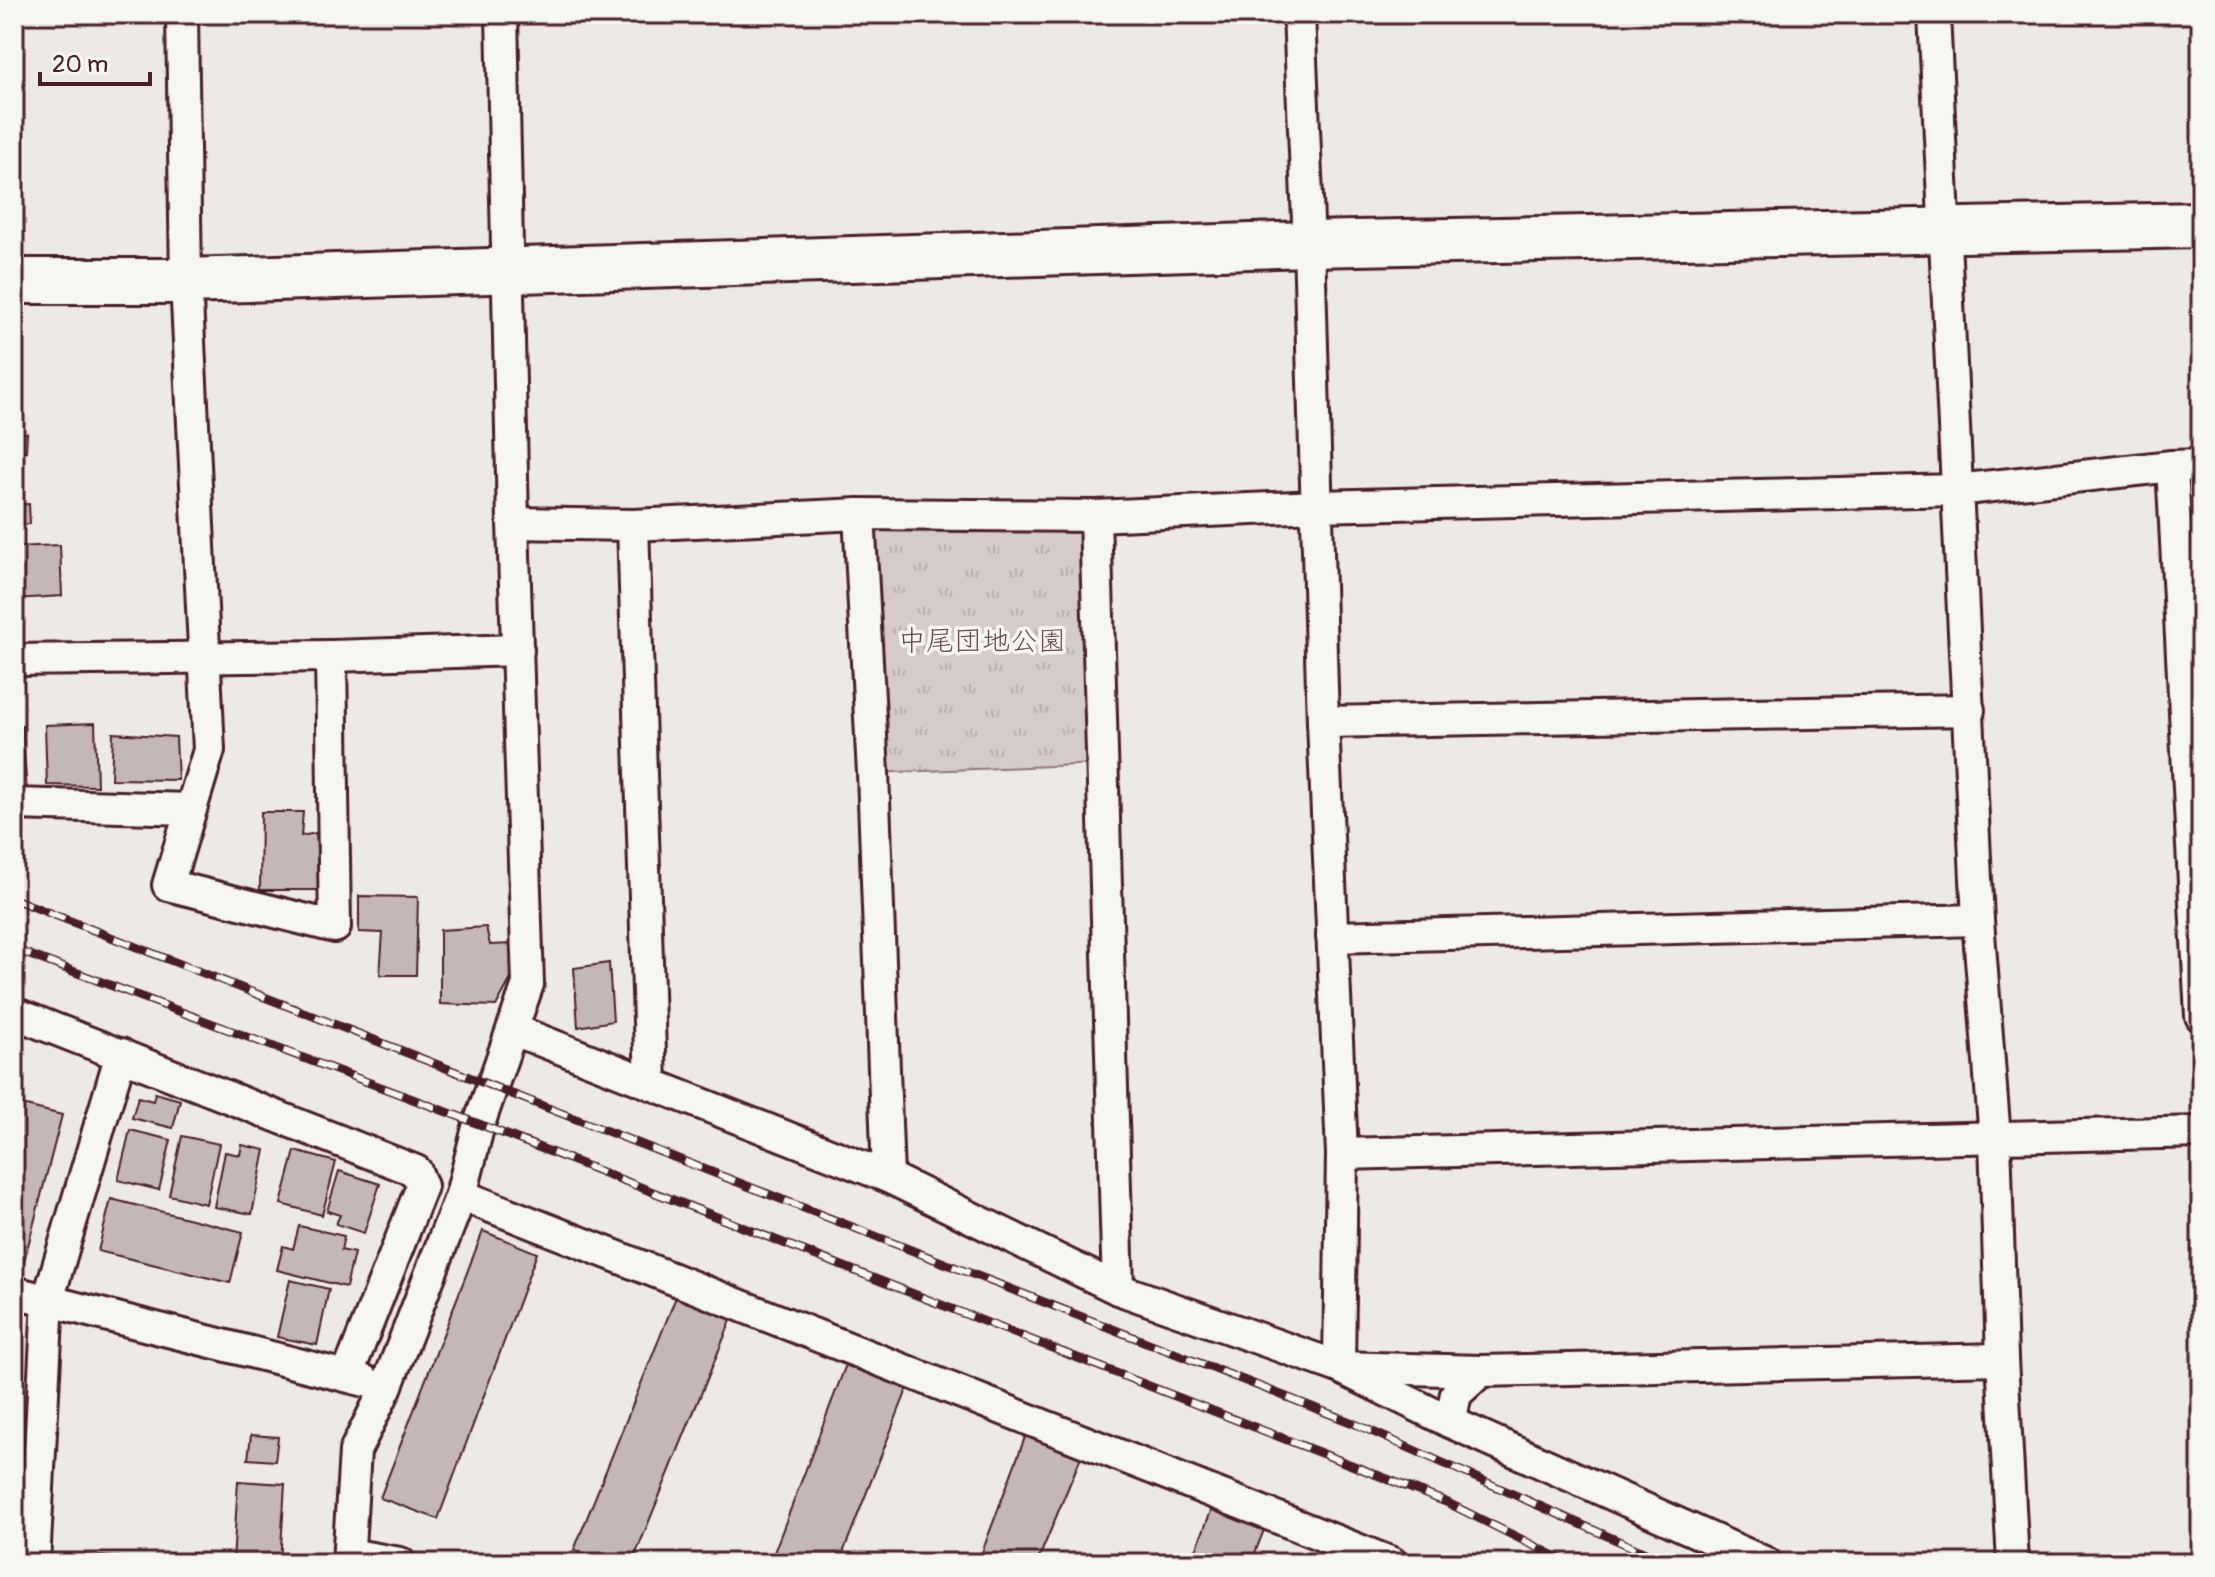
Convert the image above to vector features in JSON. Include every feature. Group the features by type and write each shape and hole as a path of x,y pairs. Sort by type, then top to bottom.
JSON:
{"street":[{"path":"182,14 186,281 209,750 168,885 335,927 331,656"},
{"path":"400,1563 349,1558 355,1451 386,1388 461,1195 479,1124 528,984 513,523 502,14"},
{"path":"1299,14 1323,722 1342,1154 1339,1367"},
{"path":"1934,14 1978,920 1995,1139 2013,1563"},
{"path":"14,281 186,281 1309,244 2201,225"},
{"path":"513,523 633,525 859,514 1095,516 1317,506 1957,490 2186,465 2201,1016"},
{"path":"859,514 873,773 888,1177"},
{"path":"1095,516 1118,1289"},
{"path":"633,525 651,1084"},
{"path":"14,660 518,650"},
{"path":"1323,722 1969,710"},
{"path":"14,804 191,809"},
{"path":"1332,937 1978,920"},
{"path":"14,1013 416,1171 422,1186 347,1376"},
{"path":"514,1030 888,1177 1118,1289 1339,1367 1450,1422 1766,1563"},
{"path":"34,1563 48,1300 121,1054"},
{"path":"1342,1154 2201,1132"},
{"path":"461,1195 1392,1563"},
{"path":"14,1292 386,1388"},
{"path":"1339,1367 1481,1371 2002,1359"},
{"path":"1450,1422 1456,1394 1481,1371"}],"green space":[{"name":"中尾団地公園","path":"859,514 1095,516 1102,764 873,773"}],"building":[{"path":"14,433 27,433 26,451 14,451"},
{"path":"29,504 30,524 14,525 14,505"},
{"path":"60,545 62,596 14,599 14,547"},
{"path":"95,723 97,786 47,785 45,725"},
{"path":"14,725 22,725 27,792 14,793"},
{"path":"113,733 176,737 178,780 111,779"},
{"path":"261,812 303,812 301,836 316,833 320,890 260,890"},
{"path":"359,896 418,897 416,975 380,975 383,933 359,932"},
{"path":"486,927 490,945 513,944 513,975 496,1006 440,1004 440,930"},
{"path":"609,963 613,1021 578,1027 574,968"},
{"path":"155,1093 180,1100 173,1128 132,1118 138,1097 153,1101"},
{"path":"14,1103 62,1115 22,1269 14,1267"},
{"path":"130,1130 171,1140 159,1190 118,1180"},
{"path":"182,1136 219,1144 206,1204 169,1195"},
{"path":"242,1145 265,1150 252,1214 214,1207 225,1152 240,1155"},
{"path":"295,1151 336,1162 322,1215 281,1204"},
{"path":"339,1171 380,1184 364,1233 336,1224 340,1215 327,1211"},
{"path":"111,1199 243,1232 230,1283 98,1251"},
{"path":"299,1226 344,1236 341,1250 354,1253 346,1287 277,1270 283,1246 293,1249"},
{"path":"483,1231 537,1253 438,1519 380,1498"},
{"path":"290,1280 329,1289 317,1345 277,1337"},
{"path":"676,1297 732,1318 632,1563 609,1563 574,1550"},
{"path":"847,1362 910,1382 839,1563 770,1563"},
{"path":"1027,1432 1083,1452 1037,1563 978,1563"},
{"path":"251,1435 278,1437 275,1461 248,1459"},
{"path":"238,1481 285,1484 280,1563 233,1563"},
{"path":"1216,1498 1269,1517 1251,1563 1191,1563"},
{"path":"82,1555 172,1561 172,1563 81,1563"}],"railway":[{"path":"14,899 1353,1423 1668,1563"},
{"path":"14,949 479,1124 1446,1502 1569,1563"}]}
